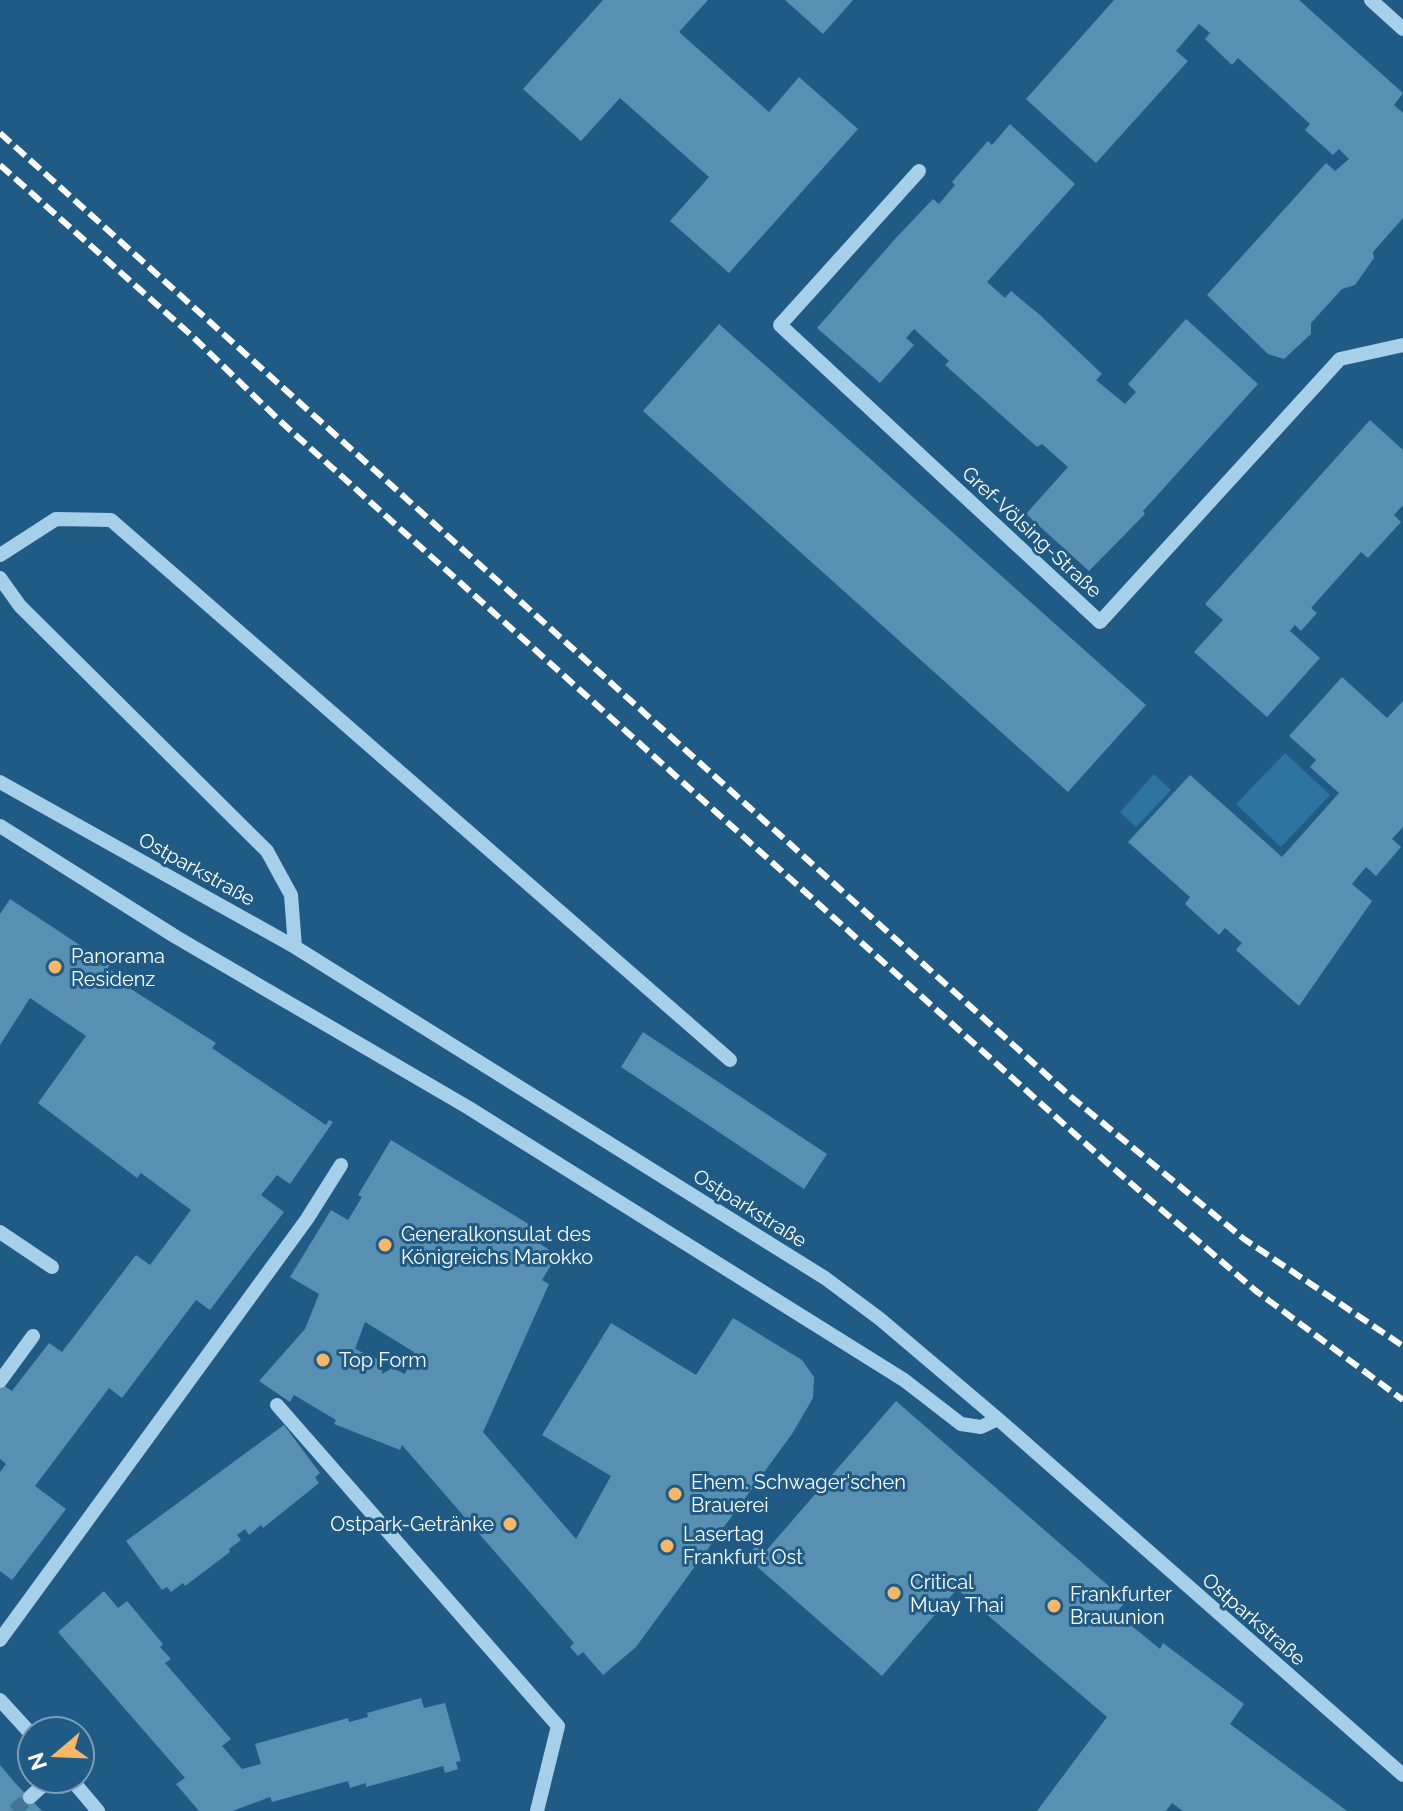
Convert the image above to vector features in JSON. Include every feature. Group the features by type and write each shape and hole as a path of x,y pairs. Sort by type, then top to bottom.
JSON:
{"street":[{"path":"1371,0 1403,29"},
{"name":"Gref-Völsing-Straße","path":"919,171 780,325 1100,622 1340,359 1403,345"},
{"path":"0,555 56,519 111,520 730,1060"},
{"path":"0,578 20,606 267,851 291,895 295,947"},
{"name":"Ostparkstraße","path":"0,782 295,947 825,1278 880,1319 998,1419 1403,1775"},
{"path":"0,826 176,937 469,1108 904,1380 961,1424 981,1427 998,1419"},
{"path":"0,1640 307,1219 341,1165"},
{"path":"0,1232 52,1267"},
{"path":"0,1381 33,1336"},
{"path":"277,1405 558,1726 537,1811"},
{"path":"0,1700 16,1718"},
{"path":"84,1795 98,1811"}],"shaded area":[{"path":"1285,753 1330,795 1281,847 1236,804"},
{"path":"1154,774 1171,790 1136,827 1120,812"}],"building":[{"path":"603,0 708,0 679,32 769,112 799,77 858,129 729,273 670,221 709,177 620,98 581,141 523,89"},
{"path":"785,0 853,0 823,34"},
{"path":"1114,0 1299,0 1403,93 1394,105 1403,113 1403,218 1373,252 1374,258 1355,285 1342,289 1311,323 1311,334 1284,359 1268,354 1207,295 1326,163 1335,171 1349,159 1339,149 1333,155 1305,130 1310,124 1238,58 1232,65 1205,39 1210,33 1199,24 1176,51 1188,61 1096,163 1026,99"},
{"path":"1010,124 1075,184 987,282 1005,298 1011,291 1040,315 1102,374 1096,380 1125,404 1136,392 1128,384 1186,319 1258,384 1143,511 1145,514 1089,571 1026,514 1068,467 1042,444 1037,447 945,365 949,361 914,329 906,338 914,345 880,383 817,328 895,239 933,199 939,204 955,185 952,182 988,141 992,145"},
{"path":"719,324 1146,705 1068,792 643,411"},
{"path":"1370,420 1403,450 1403,505 1394,515 1401,522 1368,558 1361,552 1311,608 1317,613 1301,631 1295,625 1290,631 1320,658 1267,717 1194,652 1223,620 1205,604"},
{"path":"1342,677 1387,718 1403,701 1403,827 1392,839 1401,847 1376,876 1366,867 1352,884 1372,901 1299,1006 1236,950 1242,943 1225,928 1219,935 1185,904 1190,897 1128,842 1190,775 1282,857 1339,793 1310,767 1316,760 1289,736"},
{"path":"10,899 110,965 108,968 123,978 120,982 216,1043 212,1048 326,1125 329,1120 333,1122 290,1184 277,1175 261,1195 284,1212 210,1310 196,1300 122,1398 109,1388 35,1486 66,1509 12,1580 0,1571 0,1472 6,1464 0,1459 0,1383 12,1391 49,1343 62,1352 136,1255 150,1265 191,1210 141,1173 137,1178 38,1103 86,1036 30,998 0,1045 0,914"},
{"path":"643,1032 827,1154 804,1189 621,1067"},
{"path":"391,1140 530,1225 525,1234 557,1255 542,1280 549,1284 483,1432 576,1539 611,1476 542,1435 611,1323 696,1375 733,1318 802,1360 814,1377 813,1398 792,1434 636,1647 603,1675 583,1652 578,1656 570,1647 574,1643 402,1445 400,1450 334,1424 336,1420 294,1395 290,1402 259,1381 305,1329 319,1294 290,1277 331,1210 348,1220 362,1197 358,1195","holes":["365,1322 414,1352 405,1374 392,1368 382,1374 382,1361 355,1349"]},
{"path":"896,1401 1126,1601 1116,1613 1160,1649 1163,1643 1244,1704 1230,1724 1347,1811 1183,1811 1172,1803 1166,1811 1037,1811 1107,1717 957,1589 882,1676 746,1557 757,1545 765,1552"},
{"path":"284,1425 320,1473 315,1477 319,1483 263,1528 261,1525 249,1535 245,1529 237,1535 241,1540 229,1549 230,1552 185,1586 183,1583 171,1592 167,1587 162,1590 126,1541"},
{"path":"104,1591 118,1608 127,1601 163,1644 160,1647 171,1659 165,1663 231,1739 222,1746 242,1769 261,1764 255,1744 348,1718 349,1722 368,1717 367,1713 421,1698 424,1708 445,1703 461,1761 456,1762 458,1769 445,1773 443,1766 366,1787 366,1783 350,1788 348,1781 272,1802 270,1797 232,1811 199,1811 176,1784 185,1778 58,1632"},
{"path":"0,1765 16,1784 16,1795 27,1795 42,1811 0,1811"}],"tunnel":[{"path":"14,1811 30,1797"}],"railway":[{"path":"0,133 1070,1096 1244,1239 1403,1346"},
{"path":"0,165 191,335 279,420 1105,1161 1256,1291 1403,1400"}],"place":[{"name":"Panorama Residenz","path":"55,967"},
{"name":"Generalkonsulat des Königreichs Marokko","path":"385,1245"},
{"name":"Top Form","path":"323,1360"},
{"name":"Ehem. Schwager'schen Brauerei","path":"675,1494"},
{"name":"Ostpark-Getränke","path":"510,1524"},
{"name":"Lasertag Frankfurt Ost","path":"667,1546"},
{"name":"Critical Muay Thai","path":"894,1593"},
{"name":"Frankfurter Brauunion","path":"1054,1606"}]}
